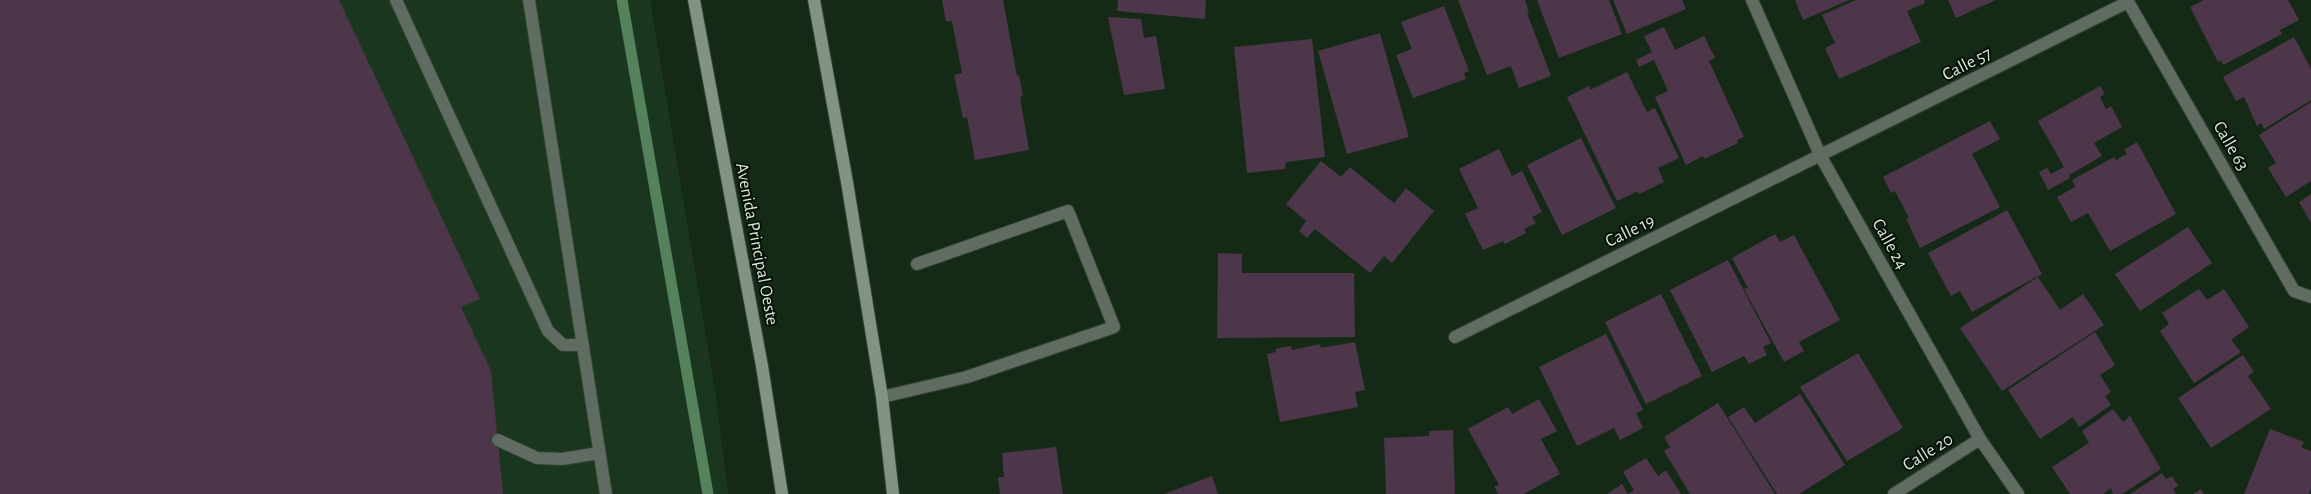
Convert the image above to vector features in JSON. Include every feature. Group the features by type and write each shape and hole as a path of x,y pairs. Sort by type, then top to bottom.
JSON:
{"main road":[{"name":"Avenida Principal Oeste","path":"694,0 762,366 782,494"},
{"path":"814,0 847,182 882,397 893,494"}],"street":[{"path":"396,0 548,331 563,345 583,345"},
{"path":"530,0 606,494"},
{"name":"Calle 24","path":"1752,0 1821,157 1980,440 2018,494"},
{"name":"Calle 57","path":"1821,157 2128,1"},
{"name":"Calle 63","path":"2128,1 2294,291 2311,296"},
{"name":"Calle 19","path":"1455,337 1821,157"},
{"path":"882,397 967,377 1114,327 1068,211 917,264"},
{"path":"498,440 537,458 562,459 599,453"},
{"name":"Calle 20","path":"1894,494 1980,440"}],"shaded area":[{"path":"0,0 650,0 715,391 728,494 0,494"}],"building":[{"path":"0,0 339,0 480,299 461,307 491,371 503,494 0,494"},
{"path":"942,0 1003,0 1017,76 1019,75 1023,96 1020,97 1029,150 975,160 967,117 963,118 954,75 962,73 952,21 946,22"},
{"path":"1118,0 1206,0 1205,19 1117,11"},
{"path":"1458,0 1525,0 1529,12 1527,13 1551,76 1519,88 1511,66 1487,75"},
{"path":"1537,0 1609,0 1622,34 1559,58"},
{"path":"1613,0 1682,0 1686,9 1627,34"},
{"path":"1795,0 1849,0 1803,20"},
{"path":"1856,0 1924,0 1925,3 1907,11 1921,42 1839,79 1825,48 1835,43 1822,15"},
{"path":"1948,0 1996,0 1956,18"},
{"path":"2204,0 2288,0 2299,20 2280,30 2282,34 2223,65 2221,60 2218,62 2190,7"},
{"path":"1444,6 1469,71 1464,73 1466,79 1413,98 1396,55 1412,49 1401,22"},
{"path":"1108,17 1141,19 1144,38 1156,36 1165,89 1124,95"},
{"path":"1664,27 1675,50 1704,36 1715,58 1709,61 1744,137 1737,140 1738,143 1704,159 1703,156 1686,165 1655,97 1668,91 1654,60 1639,67 1636,60 1652,52 1644,36"},
{"path":"1380,33 1409,137 1347,154 1318,51"},
{"path":"2294,37 2311,69 2311,100 2264,129 2261,123 2257,126 2244,97 2236,101 2223,77"},
{"path":"1312,39 1325,157 1286,162 1285,169 1247,173 1234,47"},
{"path":"1627,72 1647,112 1655,108 1679,158 1658,168 1664,182 1639,194 1638,191 1617,201 1567,97 1589,86 1590,90"},
{"path":"2100,86 2105,94 2100,97 2106,109 2111,106 2122,127 2094,143 2102,156 2069,175 2070,178 2048,190 2039,172 2047,168 2051,174 2064,167 2038,121"},
{"path":"2311,102 2311,181 2286,197 2268,168 2276,163 2259,135"},
{"path":"1990,121 2000,139 1972,154 2000,207 1920,248 1906,219 1909,218 1895,191 1891,193 1883,177"},
{"path":"1581,138 1616,208 1562,235 1527,165"},
{"path":"2137,142 2176,214 2110,251 2088,213 2071,222 2057,197 2075,187 2072,180 2114,157 2116,160 2127,154 2124,150"},
{"path":"1499,149 1512,176 1522,171 1542,212 1532,217 1536,223 1524,229 1526,233 1505,244 1503,241 1483,250 1465,214 1478,208 1459,169"},
{"path":"1321,161 1341,177 1350,167 1394,203 1406,188 1434,211 1392,263 1384,256 1370,273 1315,229 1307,238 1299,231 1306,221 1286,204"},
{"path":"2311,194 2311,223 2299,202"},
{"path":"2007,210 2042,274 1972,312 1960,291 1951,296 1928,253"},
{"path":"2188,227 2212,263 2140,311 2115,274"},
{"path":"1775,234 1780,242 1794,235 1840,320 1799,342 1804,351 1784,362 1744,289 1748,288 1732,258"},
{"path":"1218,253 1242,254 1242,273 1354,273 1355,337 1217,338"},
{"path":"1728,260 1771,343 1763,347 1767,355 1749,364 1744,356 1712,372 1670,290"},
{"path":"2038,277 2060,310 2083,294 2104,325 2002,391 1960,328"},
{"path":"2199,289 2207,300 2224,289 2249,327 2231,340 2241,352 2194,383 2160,331 2169,324 2162,313"},
{"path":"1661,294 1702,376 1646,404 1605,322"},
{"path":"2095,332 2115,365 2100,375 2111,392 2105,396 2111,405 2079,427 2073,417 2040,439 2008,390"},
{"path":"1606,334 1643,410 1636,413 1643,428 1620,440 1614,428 1577,446 1539,367"},
{"path":"1355,342 1365,390 1355,392 1358,407 1280,422 1267,354 1276,352 1275,349 1291,346 1292,350 1320,344 1321,348"},
{"path":"1858,353 1903,428 1847,461 1800,387"},
{"path":"2243,355 2254,372 2248,376 2271,409 2211,448 2178,398"},
{"path":"1800,394 1845,465 1799,494 1777,494 1728,417 1744,407 1755,423"},
{"path":"1539,399 1557,431 1541,439 1560,474 1524,494 1498,494 1494,486 1499,485 1468,429 1508,407 1512,414"},
{"path":"1718,403 1775,494 1690,494 1664,451 1670,447 1664,437"},
{"path":"2113,409 2123,422 2130,416 2161,469 2122,494 2113,494 2111,488 2103,494 2070,494 2052,467 2089,443 2082,431"},
{"path":"2270,429 2304,442 2301,447 2311,451 2311,488 2309,494 2244,494"},
{"path":"1453,430 1455,494 1386,494 1384,438 1429,436 1429,431"},
{"path":"1056,447 1063,494 1000,494 998,477 1004,477 1002,453"},
{"path":"1646,458 1658,476 1666,470 1681,494 1628,494 1634,490 1623,472"},
{"path":"2162,473 2166,479 2172,476 2178,486 2173,489 2176,494 2130,494"},
{"path":"1212,476 1218,494 1164,494"},
{"path":"1622,484 1628,494 1607,494"},
{"path":"2201,489 2204,494 2193,494"}],"waterway":[{"path":"622,0 708,494"}]}
